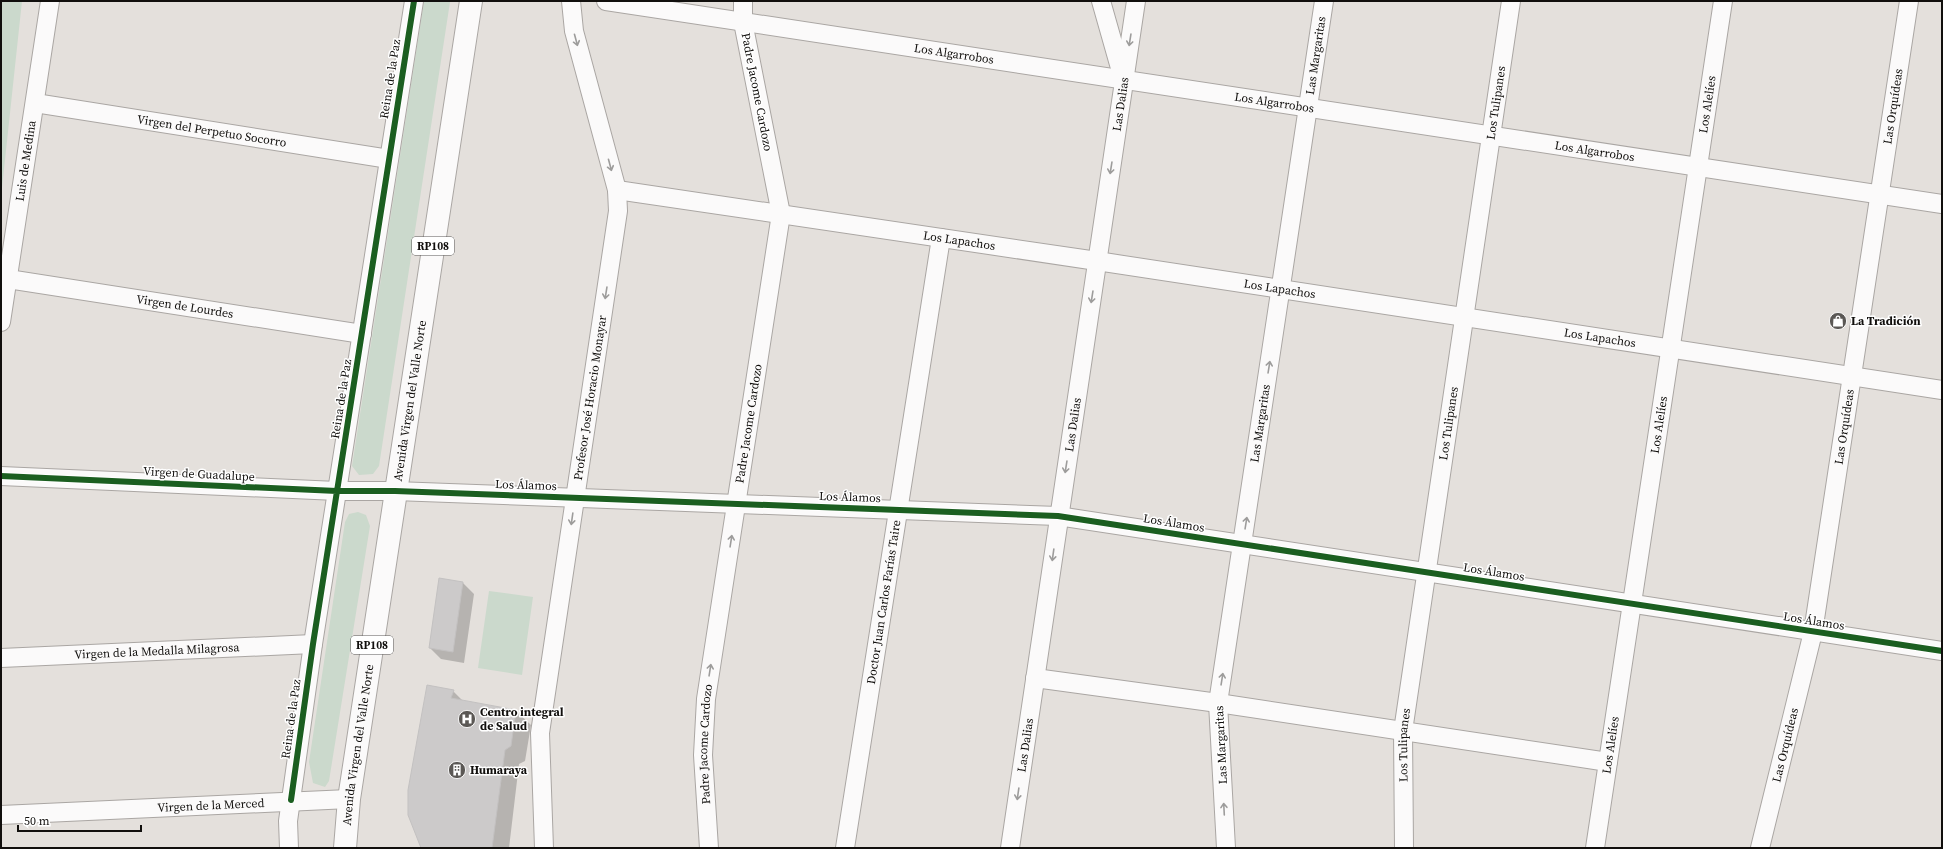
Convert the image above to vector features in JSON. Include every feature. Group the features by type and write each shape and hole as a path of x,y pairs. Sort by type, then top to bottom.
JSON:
{"main road":[{"name":"Avenida Virgen del Valle Norte","path":"345,848 349,799 471,1"}],"street":[{"name":"Luis de Medina","path":"1,322 50,1"},
{"name":"Reina de la Paz","path":"289,848 288,821 313,644 414,1"},
{"name":"Profesor José Horacio Monayar","path":"544,848 540,733 618,211 618,190 574,31 571,1"},
{"name":"Los Algarrobos","path":"606,1 1942,204"},
{"name":"Padre Jacome Cardozo","path":"708,848 703,755 706,699 781,214 743,22 743,1"},
{"path":"1101,1 1124,80"},
{"name":"Las Dalias","path":"1010,848 1058,516 1136,1"},
{"name":"Las Margaritas","path":"1226,848 1218,703 1324,1"},
{"name":"Los Tulipanes","path":"1404,848 1403,731 1511,1"},
{"name":"Los Alelíes","path":"1596,848 1723,1"},
{"name":"Las Orquídeas","path":"1760,848 1813,632 1909,1"},
{"name":"Virgen del Perpetuo Socorro","path":"35,104 389,159"},
{"name":"Los Lapachos","path":"618,190 1097,261 1942,390"},
{"name":"Doctor Juan Carlos Farías Taire","path":"845,848 941,238"},
{"name":"Virgen de Lourdes","path":"8,279 362,334"},
{"name":"Virgen de Guadalupe","path":"1,476 337,491 395,491"},
{"name":"Los Álamos","path":"395,491 1058,516 1942,651"},
{"name":"Virgen de la Medalla Milagrosa","path":"1,658 313,644"},
{"path":"1034,678 1218,703 1608,762"},
{"name":"Virgen de la Merced","path":"1,815 291,800 349,799"}],"green space":[{"path":"1,1 22,1 1,197"},
{"path":"424,1 450,2 379,466 373,474 359,475 352,466"},
{"path":"358,512 366,515 370,526 329,781 325,787 313,783 309,762 345,522 349,514"},
{"path":"489,591 533,597 522,675 478,668"}],"building":[{"path":"439,578 463,582 453,652 429,648"},
{"name":"Humaraya","path":"427,685 454,690 451,698 516,710 511,746 505,750 492,848 421,848 408,815 408,790"}],"cycle path":[{"path":"291,800 313,644 414,1"},
{"path":"1,476 337,491 395,491 1058,516 1942,651"}],"place":[{"name":"La Tradición","path":"1838,321"},
{"name":"Centro integral de Salud","path":"467,719"},
{"name":"Humaraya","path":"457,770"}]}
